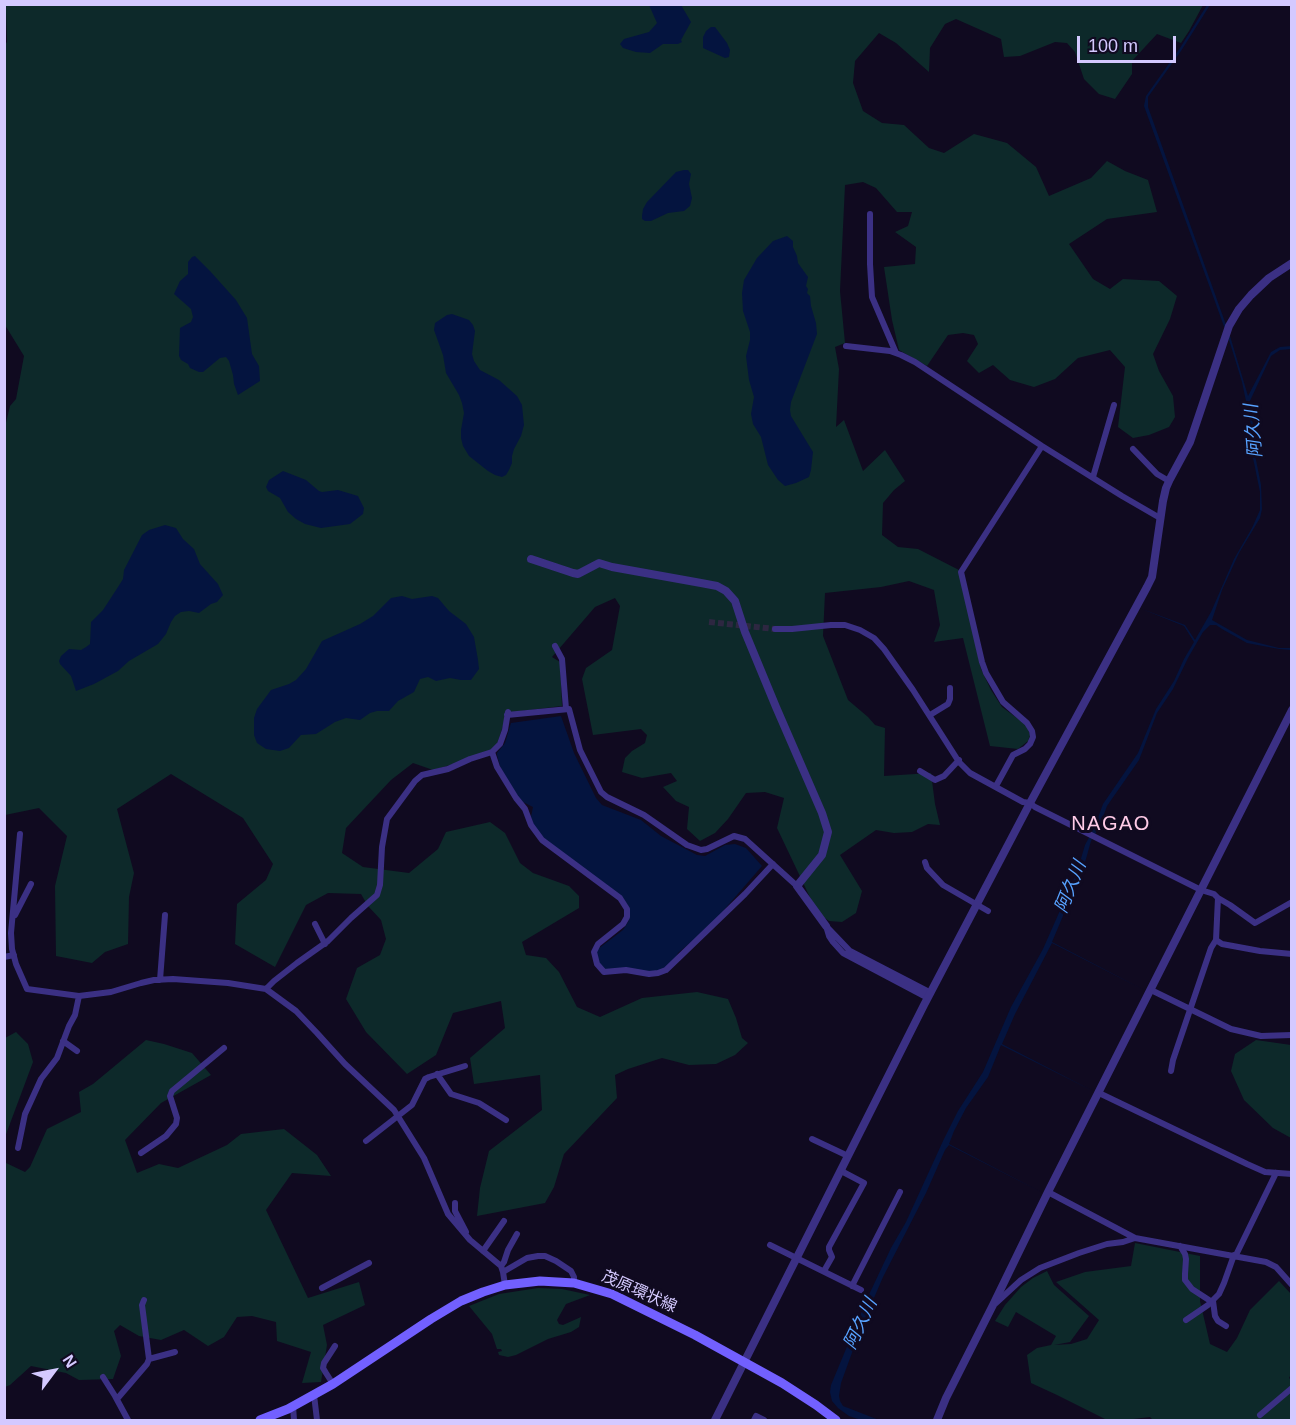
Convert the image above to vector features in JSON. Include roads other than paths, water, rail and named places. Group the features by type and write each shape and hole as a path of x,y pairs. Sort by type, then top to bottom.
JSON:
{"main road":[{"name":"茂原環状線","path":"260,1420 293,1406 333,1384 450,1306 471,1296 505,1285 540,1281 574,1283 612,1294 782,1383 836,1420"}],"street":[{"path":"870,214 872,297 896,353"},
{"path":"715,1420 929,996 1152,577 1163,501 1169,481 1190,442 1229,326 1251,295 1269,278 1292,263"},
{"path":"846,346 890,351 915,362 1042,446 1161,518"},
{"path":"1093,477 1114,405"},
{"path":"996,786 1013,755 1025,749 1033,737 1027,723 1003,702 986,673 961,572 1042,446"},
{"path":"1133,449 1158,474 1169,481"},
{"path":"531,559 578,574 599,563 717,586 726,591 735,601 745,632 828,832 822,855 797,886"},
{"path":"775,629 845,625 860,630 874,638 884,649 970,773 1023,802 1030,803 1201,890 1214,894 1255,923 1292,902"},
{"path":"555,646 562,659 566,709"},
{"path":"930,715 948,704 950,688"},
{"path":"266,989 289,969 334,937 351,918 377,896 387,819 414,781 422,775 492,752 500,744 508,714 569,709 580,750 601,792 607,797 701,850 734,836 745,839 797,886 826,926 833,942 843,953 929,996"},
{"path":"937,1420 945,1398 1048,1192 1292,710"},
{"path":"492,752 497,767 542,840 620,898 627,909 627,917 623,924 598,944 594,952 597,964 604,972 626,970 658,973 666,970 737,902 772,864"},
{"path":"920,771 935,780 939,779 959,760"},
{"path":"20,834 11,933 16,964 27,989 79,996 111,992 160,980 228,983 266,989 296,1011 398,1116 424,1158 448,1214 470,1240 502,1269"},
{"path":"925,862 927,868 943,885 988,911"},
{"path":"13,920 31,884"},
{"path":"1171,1071 1190,1009 1211,948 1216,940 1218,898"},
{"path":"160,980 165,915"},
{"path":"315,924 325,944"},
{"path":"1216,940 1222,944 1292,954"},
{"path":"4,957 14,956"},
{"path":"1151,990 1231,1029 1261,1036 1292,1035"},
{"path":"18,1148 25,1114 41,1079 57,1058 75,1014 79,996"},
{"path":"63,1041 77,1051"},
{"path":"141,1153 166,1136 177,1124 170,1096 172,1091 224,1048"},
{"path":"366,1141 414,1101 425,1079 465,1066"},
{"path":"437,1074 451,1094 479,1103 506,1120"},
{"path":"1099,1093 1265,1172 1292,1174"},
{"path":"812,1139 848,1156"},
{"path":"824,1272 832,1257 829,1247 864,1182 841,1170"},
{"path":"1186,1320 1219,1294 1235,1255 1276,1173"},
{"path":"852,1286 900,1192"},
{"path":"1048,1192 1135,1238 1266,1262 1276,1267 1292,1285"},
{"path":"455,1203 455,1211 470,1240"},
{"path":"483,1251 504,1221"},
{"path":"505,1285 502,1269 507,1250 517,1234"},
{"path":"993,1305 1021,1280 1040,1268 1107,1244 1135,1238"},
{"path":"770,1245 861,1290"},
{"path":"1180,1246 1186,1259 1185,1280 1192,1289 1212,1301 1215,1316 1226,1326"},
{"path":"502,1269 527,1258 545,1256 571,1271 574,1283"},
{"path":"322,1288 369,1263"},
{"path":"117,1399 149,1359 142,1305 144,1300"},
{"path":"333,1384 323,1368 335,1346"},
{"path":"149,1359 175,1352"},
{"path":"103,1377 128,1420"},
{"path":"1260,1415 1292,1388"},
{"path":"314,1395 316,1420"},
{"path":"293,1406 294,1420"},
{"path":"754,1420 756,1416 764,1420"}],"water":[{"path":"649,5 681,5 691,22 682,42 663,44 650,53 623,48 620,44 624,39 649,32 657,23"},
{"name":"阿久川","path":"1207,5 1210,5 1148,97 1148,107 1230,336 1248,396 1271,352 1280,347 1292,346 1291,349 1280,350 1271,356 1249,403 1261,485 1262,509 1260,518 1239,553 1222,590 1212,620 1247,640 1279,648 1291,648 1291,650 1247,643 1216,625 1210,625 1203,632 1173,689 1157,713 1139,760 1107,806 1052,942 1146,991 1052,943 1002,1044 1095,1092 1001,1045 988,1077 966,1108 949,1144 1043,1193 949,1145 883,1277 841,1383 839,1396 843,1406 879,1420 861,1420 849,1416 838,1408 832,1401 830,1392 866,1301 958,1111 983,1072 1011,1007 1043,949 1077,872 1085,845 1103,804 1138,753 1156,709 1174,681 1194,642 1184,626 1142,609 1185,625 1195,640 1260,510 1260,492 1252,453 1251,425 1242,382 1144,106 1146,96"},
{"path":"711,27 715,27 727,43 730,50 729,57 725,58 703,48 703,37"},
{"path":"688,170 691,174 690,206 684,211 668,213 651,221 642,219 643,209 647,202 676,172"},
{"path":"787,236 793,241 798,263 808,277 807,293 810,296 817,334 790,410 791,416 813,452 811,470 809,477 785,486 768,465 761,437 753,424 751,414 754,397 746,356 750,332 743,311 742,293 744,280 757,258 773,241"},
{"path":"195,256 236,300 247,318 252,354 259,366 260,381 238,395 226,357 220,358 203,372 199,372 190,368 179,356 180,328 191,322 193,317 191,309 174,294 180,281 188,274 188,262"},
{"path":"452,314 469,320 473,325 475,331 472,354 480,370 499,380 517,396 522,405 524,425 521,436 514,449 509,470 502,477 488,471 469,456 463,446 461,438 464,413 462,403 446,373 443,355 434,330 435,323"},
{"path":"283,471 306,480 322,492 338,490 358,496 364,508 363,514 350,524 321,528 305,524 288,512 280,498 268,491 266,487 269,480"},
{"path":"165,525 176,528 183,539 194,549 200,564 218,584 223,595 217,602 199,613 181,612 175,616 158,644 129,661 118,671 76,691 71,676 60,664 61,656 69,649 81,650 90,644 91,622 103,610 123,579 124,570 142,535"},
{"path":"402,596 412,599 432,596 438,598 449,611 466,624 474,637 479,669 471,680 450,678 436,681 428,677 420,679 414,692 398,701 389,711 370,713 360,720 346,718 335,722 316,734 301,735 289,748 280,751 266,749 257,743 254,735 254,718 257,709 271,690 296,680 306,669 322,641 360,624 373,616 391,598"},
{"path":"561,716 574,753 596,798 602,805 641,820 661,836 697,855 705,856 725,845 735,844 746,848 762,866 711,925 678,953 674,962 658,973 609,970 599,965 596,953 598,949 623,930 628,922 630,910 627,904 535,831 531,817 533,807 521,801 502,773 497,753 505,743 511,723"}],"tunnel":[{"path":"709,622 775,629"}],"district":[{"name":"NAGAO","path":"1111,824"}]}
